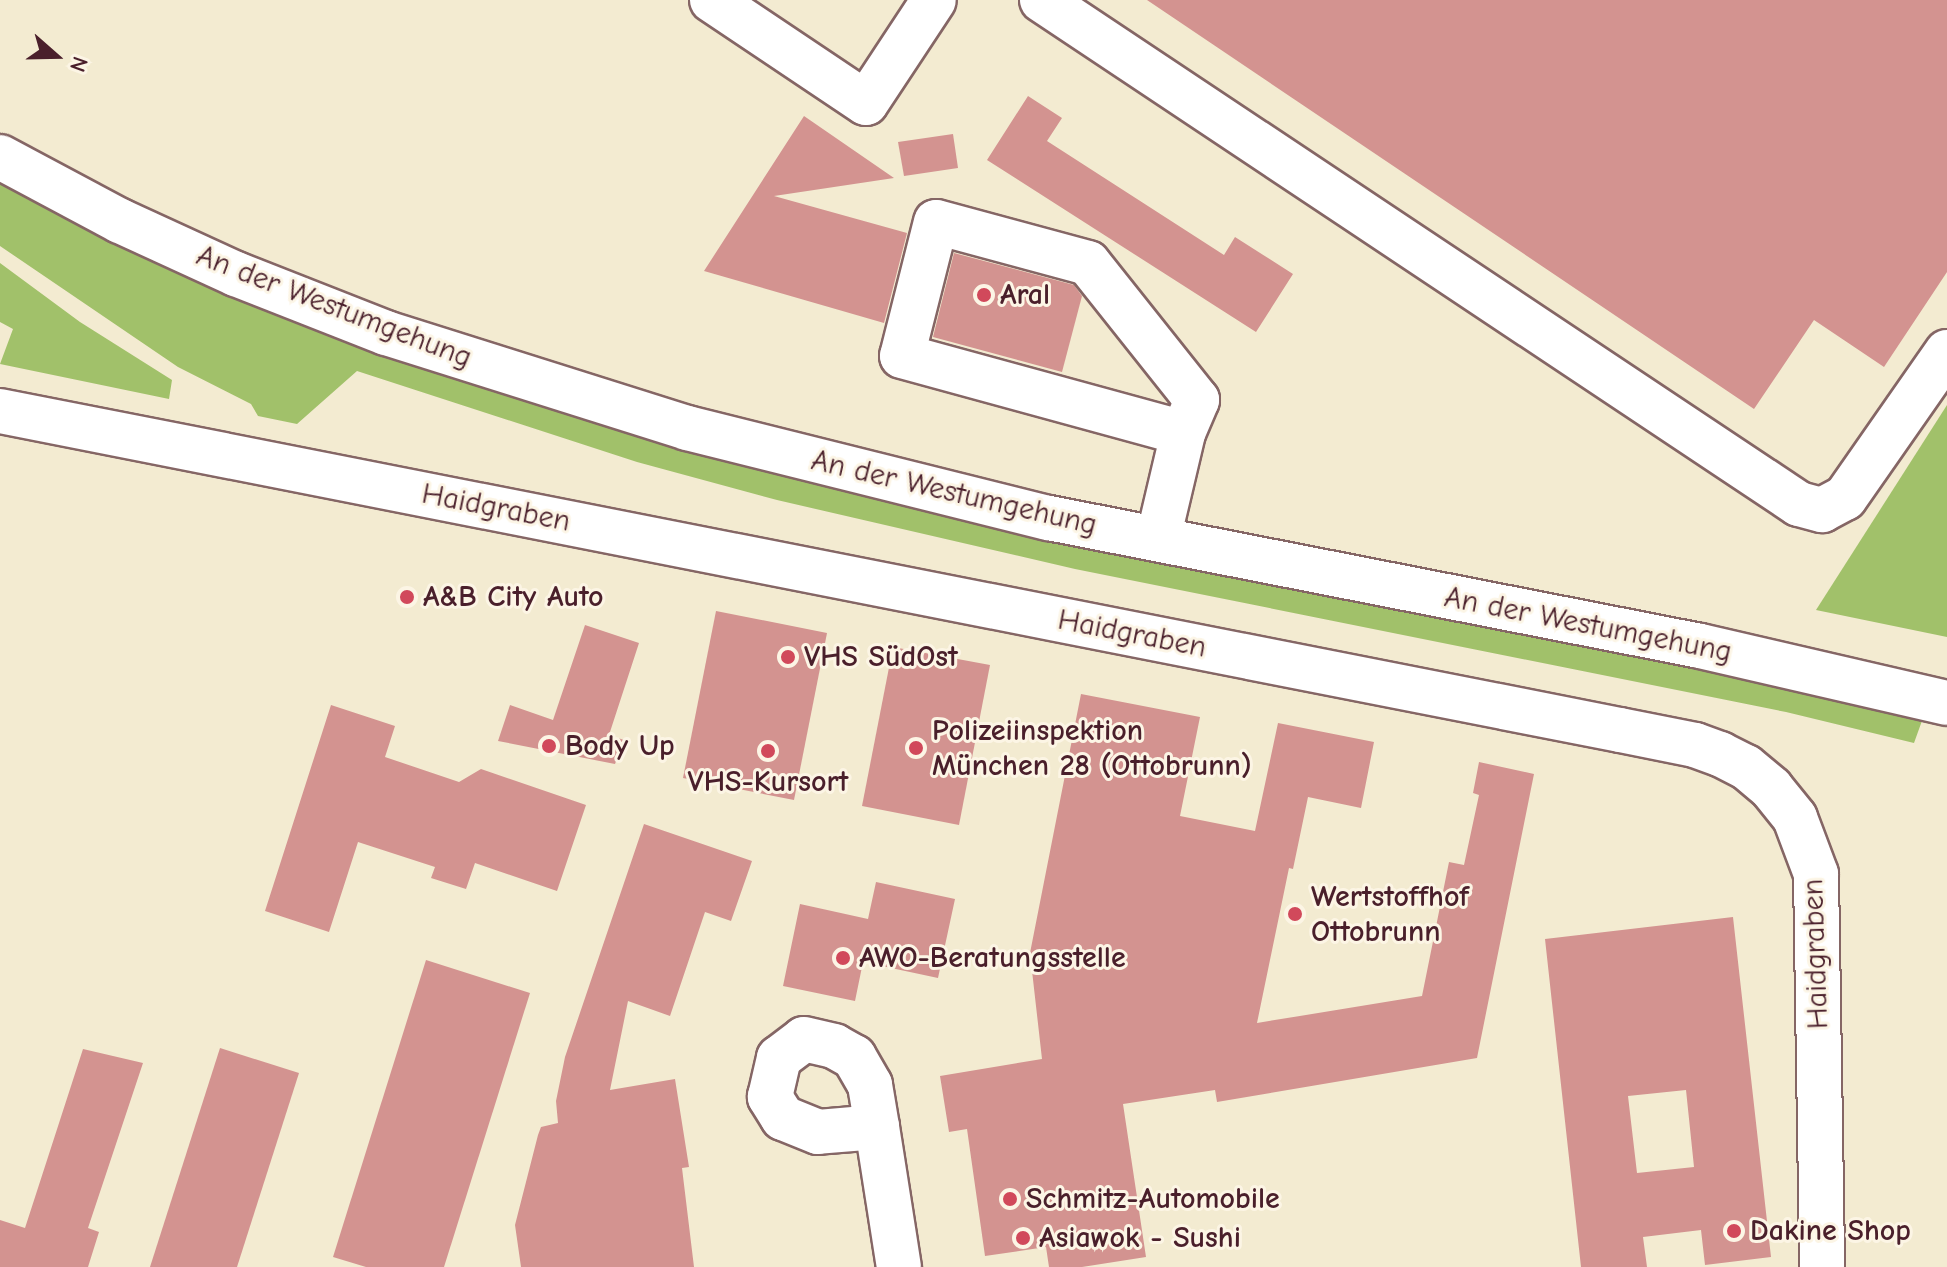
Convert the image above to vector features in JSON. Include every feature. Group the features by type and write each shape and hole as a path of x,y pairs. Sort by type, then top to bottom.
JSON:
{"street":[{"path":"712,0 866,103 934,0"},
{"path":"1042,0 1799,504 1822,510 1845,498 1947,352"},
{"name":"An der Westumgehung","path":"0,157 120,221 236,274 386,333 687,428 1034,514 1686,643 1947,703"},
{"path":"1158,539 1183,433 1197,400 1088,263 936,222 902,356 1183,433"},
{"name":"Haidgraben","path":"0,411 1605,727 1695,745 1720,754 1746,767 1771,788 1795,818 1816,874 1822,1267"},
{"path":"877,1127 899,1267"}],"green space":[{"path":"0,184 113,241 1081,545 1793,687 1923,718 1914,743 1786,712 1075,569 777,500 637,462 357,371 297,424 258,416 251,404 178,367 0,246"},
{"path":"0,263 80,322 172,380 169,399 0,364 13,329 0,322"},
{"path":"1947,405 1947,637 1816,610"}],"building":[{"path":"1147,0 1947,0 1947,272 1884,367 1814,320 1754,409"},
{"path":"1028,96 1062,118 1047,141 1224,255 1235,237 1293,274 1256,332 987,160"},
{"path":"804,116 894,178 774,196 907,233 884,323 704,271"},
{"path":"953,134 958,168 904,176 898,142"},
{"path":"954,253 1074,285 1082,296 1062,372 933,337"},
{"path":"716,611 827,633 794,800 683,778"},
{"path":"585,625 639,643 609,735 624,740 615,764 498,741 510,705 553,720"},
{"path":"893,647 990,665 959,825 862,806"},
{"path":"1081,694 1200,717 1180,816 1255,831 1278,723 1374,742 1361,808 1308,797 1293,869 1289,868 1257,1023 1422,996 1449,862 1464,865 1479,795 1473,793 1479,762 1534,774 1477,1058 1217,1102 1215,1090 1123,1104 1146,1257 1082,1267 1049,1267 1046,1247 985,1256 967,1129 949,1132 940,1076 1042,1059 1030,953"},
{"path":"331,705 395,726 385,757 459,782 481,769 586,805 557,891 475,863 466,889 431,878 435,867 358,842 329,932 265,911"},
{"path":"644,824 752,861 731,921 705,912 670,1016 628,1001 610,1090 675,1079 689,1167 682,1168 694,1267 521,1267 515,1225 538,1135 541,1127 558,1123 556,1101 565,1057"},
{"path":"876,882 955,899 938,978 863,962 855,1001 783,986 800,904 868,919"},
{"path":"1733,917 1771,1257 1705,1265 1701,1230 1643,1237 1647,1267 1581,1267 1545,939","holes":["1686,1090 1694,1167 1637,1173 1628,1096"]},
{"path":"426,960 530,993 444,1267 366,1267 333,1257"},
{"path":"220,1048 299,1073 237,1267 150,1267"},
{"path":"83,1049 143,1063 88,1228 99,1232 88,1267 0,1267 0,1220 25,1228"}],"place":[{"name":"Aral","path":"984,295"},
{"name":"A&B City Auto","path":"407,597"},
{"name":"VHS SüdOst","path":"788,657"},
{"name":"Body Up","path":"549,746"},
{"name":"Polizeiinspektion München 28 (Ottobrunn)","path":"916,748"},
{"name":"VHS-Kursort","path":"768,751"},
{"name":"Wertstoffhof Ottobrunn","path":"1295,914"},
{"name":"AWO-Beratungsstelle","path":"843,958"},
{"name":"Schmitz-Automobile","path":"1010,1199"},
{"name":"Dakine Shop","path":"1734,1231"},
{"name":"Asiawok - Sushi","path":"1023,1238"}]}
